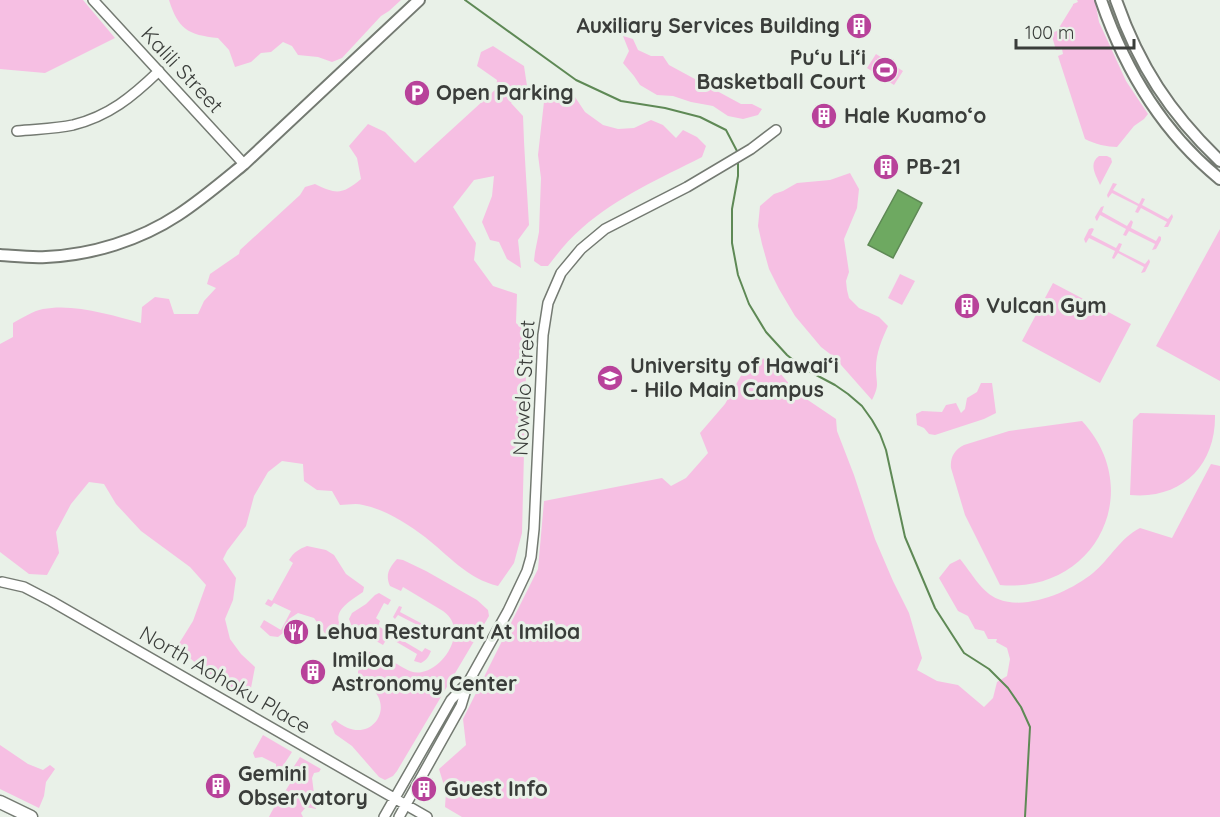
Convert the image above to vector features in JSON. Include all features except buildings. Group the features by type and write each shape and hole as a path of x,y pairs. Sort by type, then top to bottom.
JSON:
{"main road":[{"path":"0,802 31,817"}],"street":[{"name":"Kalili Street","path":"93,0 244,164"},
{"path":"0,255 46,257 92,251 136,237 176,217 244,164 419,0"},
{"path":"1101,0 1122,55 1152,106 1190,152 1220,179"},
{"path":"1116,0 1135,49 1148,74 1181,121 1220,161"},
{"path":"17,131 72,125 112,110 138,91 159,71"},
{"name":"Nowelo Street","path":"399,817 461,706 469,681 522,585 531,557 537,491 543,335 548,303 561,273 581,249 605,229 687,187 751,149 776,130"},
{"name":"North Aohoku Place","path":"2,582 24,587 51,601 427,817"},
{"name":"Nowelo Street","path":"384,817 451,700 469,681"}],"shaded area":[{"path":"0,0 83,0 115,38 45,73 0,69"},
{"path":"169,0 401,0 381,16 342,58 332,62 318,57 298,55 292,46 283,42 271,52 261,53 251,62 235,67 229,50 218,38 199,35 181,24"},
{"path":"1077,0 1095,0 1099,22 1126,81 1148,114 1134,126 1117,147 1101,145 1085,139 1058,56 1063,54 1062,49 1056,50 1051,33 1057,31 1073,4 1078,2"},
{"path":"623,36 633,39 638,50 651,56 663,56 669,65 741,104 752,104 762,109 758,115 743,119 728,116 713,106 673,96 657,95 640,85 623,63 629,51"},
{"path":"493,46 524,66 527,86 511,103 523,116 529,225 518,240 521,268 507,259 499,242 490,240 482,222 492,196 494,176 474,180 453,207 476,243 474,260 493,286 517,294 516,323 527,333 522,533 514,563 498,586 477,578 425,537 395,518 363,505 340,505 332,491 317,490 304,481 303,464 282,461 268,472 254,496 246,526 223,559 236,578 233,600 225,619 230,639 255,667 251,688 234,690 224,680 206,672 191,659 175,650 193,621 206,585 190,567 141,531 116,504 104,484 89,482 71,504 56,532 59,553 47,575 29,574 0,552 0,344 13,337 13,323 39,310 67,308 92,311 141,323 142,307 155,297 169,299 174,314 198,314 204,301 216,288 207,284 210,274 239,254 240,250 300,195 305,187 315,184 329,190 340,191 349,188 361,179 357,158 349,146 368,124 385,132 415,163 496,89 497,80 477,66 481,52"},
{"name":"Puʻu Liʻi Basketball Court","path":"876,54 903,71 894,85 867,68"},
{"path":"558,90 575,97 585,112 603,125 618,129 634,128 651,120 663,125 676,138 683,130 697,137 706,146 702,157 640,189 596,217 573,237 548,266 541,266 534,261 539,232 541,178 538,155 545,93"},
{"path":"1099,156 1107,156 1112,162 1100,185 1093,166"},
{"path":"850,173 859,189 857,208 844,239 849,272 846,281 847,290 849,298 859,308 879,317 888,326 877,357 877,387 872,400 795,316 769,269 758,226 760,206 774,194 797,183 830,180"},
{"path":"1113,183 1117,184 1113,190 1139,204 1142,198 1145,199 1142,205 1168,219 1172,214 1173,217 1168,227 1164,227 1167,222 1141,208 1138,213 1135,212 1138,206 1112,193 1108,198 1107,195"},
{"path":"898,190 922,203 893,258 868,245"},
{"path":"1104,206 1102,212 1127,226 1131,220 1133,222 1131,228 1156,241 1159,236 1161,237 1156,249 1152,250 1155,244 1129,231 1126,236 1123,235 1126,229 1100,215 1097,221 1095,217"},
{"path":"1089,229 1094,229 1091,235 1116,248 1119,243 1122,244 1119,251 1145,264 1149,259 1150,262 1145,272 1141,273 1144,267 1118,253 1114,259 1112,258 1115,251 1089,238 1086,243 1084,239"},
{"path":"1220,229 1220,381 1156,346"},
{"path":"900,274 915,281 902,305 888,298"},
{"path":"1053,283 1131,324 1100,383 1022,341"},
{"path":"752,356 769,360 796,392 836,419 837,431 875,539 909,613 922,658 917,670 937,681 958,685 984,707 993,698 997,682 1007,676 1010,659 1007,648 996,642 997,639 988,639 984,631 975,629 968,616 958,611 939,578 950,564 960,559 982,587 998,599 1022,603 1048,597 1084,580 1127,537 1140,528 1172,538 1211,464 1220,466 1220,817 462,817 445,807 446,792 439,769 466,745 463,719 538,569 544,501 662,478 671,486 686,478 708,453 700,433 725,404"},
{"path":"981,383 992,383 996,413 935,435 929,434 917,425 916,414 922,411 942,412 946,405 956,403 961,413 965,409 967,398 977,392"},
{"path":"1140,413 1215,415 1214,433 1202,464 1192,476 1165,492 1130,495 1133,420"},
{"path":"1082,421 1101,449 1110,477 1110,506 1101,533 1085,556 1062,573 1033,583 1000,585 965,515 951,468 953,455 964,445 1009,431"},
{"path":"307,546 326,550 334,555 346,574 364,587 363,592 345,605 339,616 339,622 348,636 341,635 329,639 314,618 298,613 289,619 283,633 278,637 270,636 260,627 264,620 281,630 291,611 274,603 271,607 265,604 268,599 272,601 293,563 289,560 291,557"},
{"path":"397,559 426,571 477,600 488,610 489,616 397,771 385,780 379,777 352,746 335,734 331,724 335,720 349,728 361,730 371,726 378,718 381,708 379,698 372,689 358,682 358,671 367,661 369,652 418,673 431,669 446,656 454,637 451,619 443,611 403,587 401,591 390,586 389,572"},
{"path":"379,593 391,600 388,605 384,603 376,618 380,621 378,626 422,652 425,648 431,651 423,662 414,661 417,654 388,637 383,645 352,627 349,619 352,613"},
{"path":"399,606 402,607 400,612 432,629 435,625 439,628 440,635 437,642 430,638 433,633 398,615 395,619 393,617"},
{"path":"263,735 292,752 279,772 276,770 276,764 262,757 255,758 253,753"},
{"path":"0,745 28,764 43,770 50,765 55,769 46,782 39,808 0,789"},
{"path":"300,757 321,769 314,773 312,778 316,809 306,807 301,813 303,817 269,817 292,780 287,777"}],"waterway":[{"path":"465,0 576,80 621,101 665,108 700,117 726,130 738,153"},
{"path":"738,162 732,209 732,243 738,275 749,304 766,332 787,355 803,368 848,394 862,406 880,434 886,450 905,537 935,608 964,653 989,669 1008,688 1021,707 1030,727 1025,817"}],"place":[{"name":"Auxiliary Services Building","path":"859,26"},
{"name":"Puʻu Liʻi Basketball Court","path":"885,70"},
{"name":"Open Parking","path":"417,93"},
{"name":"Hale Kuamoʻo","path":"824,116"},
{"name":"PB-21","path":"886,167"},
{"name":"Vulcan Gym","path":"967,306"},
{"name":"University of Hawaiʻi - Hilo Main Campus","path":"610,378"},
{"name":"Lehua Resturant At Imiloa","path":"296,632"},
{"name":"Imiloa Astronomy Center","path":"313,672"},
{"name":"Gemini Observatory","path":"218,786"},
{"name":"Guest Info","path":"424,789"}]}
